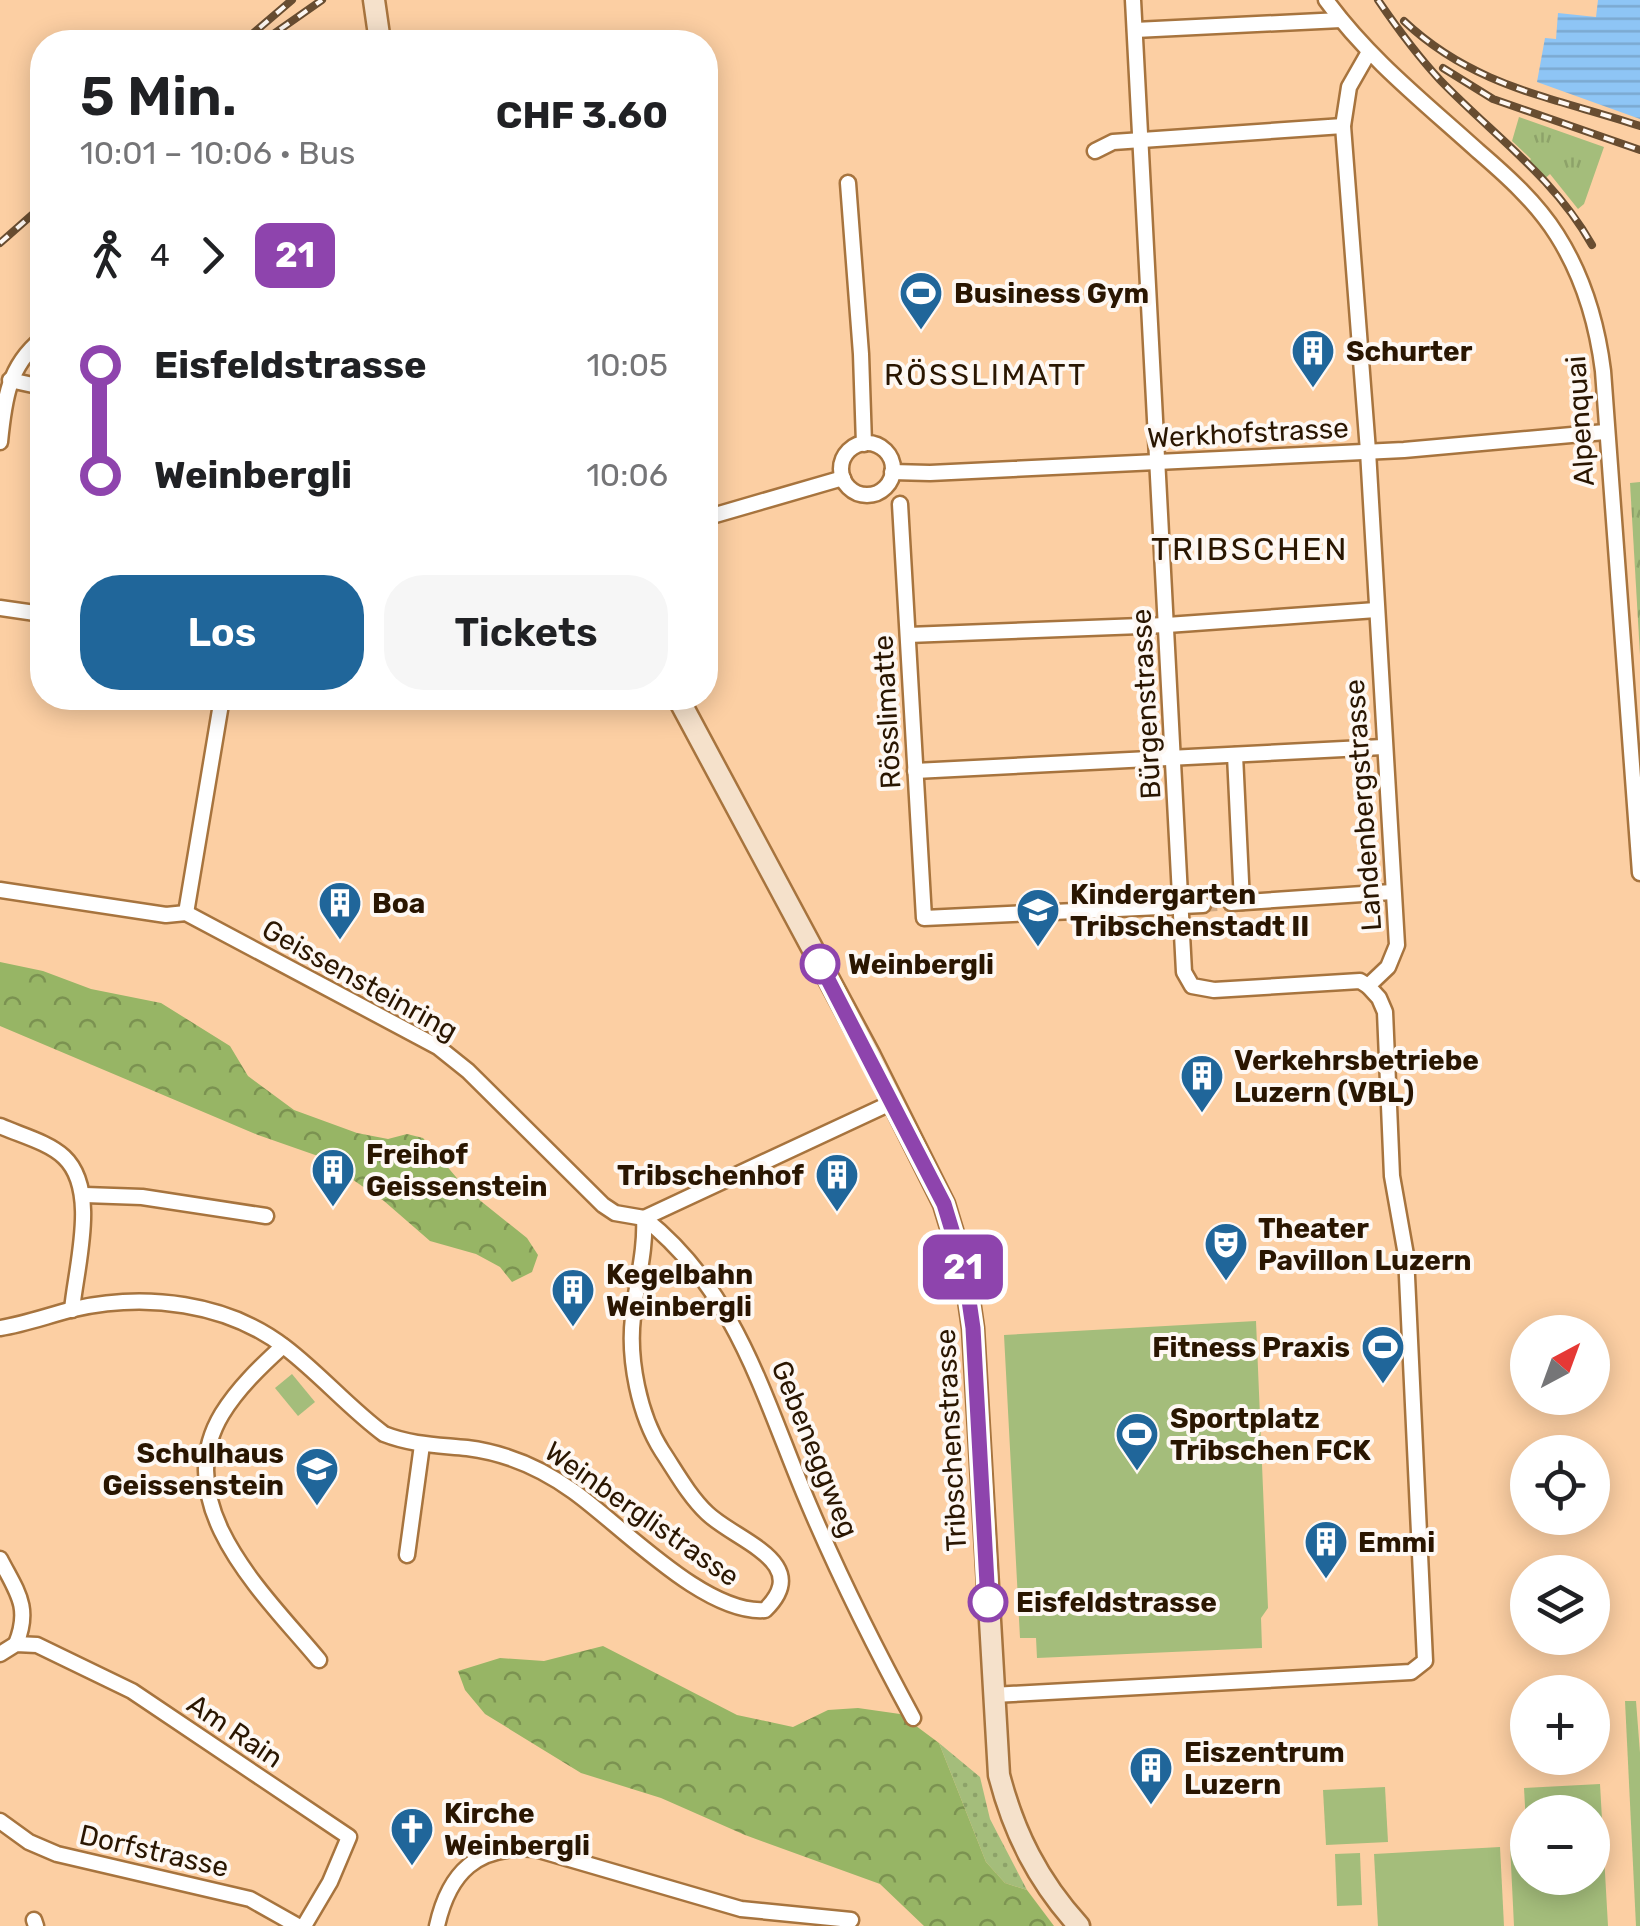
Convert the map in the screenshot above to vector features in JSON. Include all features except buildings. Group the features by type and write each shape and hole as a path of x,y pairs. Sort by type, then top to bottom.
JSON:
{"street":[{"path":"374,0 383,20"},
{"name":"Bürgenstrasse","path":"1134,0 1184,972 1192,986 1214,990 1360,981 1368,986"},
{"name":"Alpenquai","path":"1326,0 1369,52 1516,185 1557,235 1582,285 1597,329 1603,371 1640,873"},
{"path":"1135,30 1341,20"},
{"name":"Landenbergstrasse","path":"1368,986 1388,967 1397,946 1368,452 1343,126 1349,87 1369,52"},
{"path":"1095,151 1113,142 1343,126"},
{"path":"848,183 864,444"},
{"path":"0,442 2,397 22,357 30,350"},
{"path":"10,380 30,384"},
{"name":"Werkhofstrasse","path":"718,514 843,478 853,491 868,495 884,488 892,472 1368,452 1606,432"},
{"path":"843,478 845,456 864,444 886,451 892,472"},
{"name":"Rösslimatte","path":"900,504 924,918 1181,906"},
{"path":"0,608 30,612"},
{"path":"908,635 1167,625 1376,610"},
{"path":"186,913 220,710"},
{"name":"Tribschenstrasse","path":"684,710 944,1204 965,1273 973,1328 999,1775 1014,1826 1036,1871 1079,1926"},
{"path":"915,770 1383,747"},
{"path":"1236,755 1237,903 1392,892"},
{"name":"Geissensteinring","path":"0,890 166,915 186,913 438,1047 468,1071 603,1205 616,1213 644,1218"},
{"path":"1181,906 1203,905"},
{"path":"993,1695 1411,1672 1422,1665 1426,1656 1406,1255 1392,1176 1385,1012 1368,986"},
{"path":"644,1218 893,1102"},
{"path":"0,1126 63,1156 74,1169 85,1195 72,1310"},
{"path":"85,1195 142,1197 266,1216"},
{"name":"Weinberglistrasse","path":"0,1328 119,1302 166,1302 228,1317 283,1346 384,1434 422,1445 471,1449 524,1462 574,1491 651,1555 734,1607 766,1610 777,1599 782,1584 780,1570 768,1556 706,1513 658,1445 651,1428 631,1353 644,1218"},
{"name":"Gebeneggweg","path":"644,1218 671,1242 732,1320 844,1586 912,1718"},
{"path":"283,1346 222,1415 212,1437 209,1494 219,1531 239,1565 320,1660"},
{"path":"407,1555 422,1445"},
{"path":"0,1560 24,1612 16,1644 0,1654"},
{"name":"Am Rain","path":"16,1644 37,1644 132,1691 349,1837 330,1882 301,1926"},
{"name":"Dorfstrasse","path":"0,1822 29,1842 57,1854 250,1898 301,1926"},
{"path":"437,1926 452,1882 487,1854 514,1848 535,1849 741,1910 851,1920"}],"green space":[{"path":"1519,117 1604,147 1584,204 1578,209 1550,174 1541,182 1525,166 1531,159 1512,141"},
{"path":"1640,482 1640,655 1630,483"},
{"path":"0,962 43,971 91,989 161,1003 230,1046 248,1076 294,1110 357,1133 388,1139 407,1134 423,1138 467,1190 527,1238 538,1255 532,1272 512,1282 500,1267 476,1254 430,1241 384,1201 318,1156 258,1135 0,1026"},
{"name":"Sportplatz Tribschen FCK","path":"1256,1321 1268,1608 1261,1618 1262,1648 1037,1658 1036,1638 1020,1638 1004,1335"},
{"path":"292,1374 315,1402 298,1416 275,1388"},
{"path":"603,1646 737,1715 793,1727 828,1710 858,1708 900,1714 939,1743 986,1862 1005,1883 1027,1890 1054,1926 924,1926 880,1884 745,1835 661,1798 581,1773 485,1714 465,1690 458,1671 500,1658 544,1661"},
{"path":"1625,1701 1636,1701 1640,1753 1640,1926 1636,1926"},
{"path":"939,1743 980,1777 990,1819 1027,1890 1005,1883 986,1862"},
{"path":"1600,1784 1601,1795 1524,1795 1524,1788"},
{"path":"1385,1787 1388,1842 1326,1845 1323,1790"},
{"path":"1500,1847 1504,1926 1378,1926 1374,1854"},
{"path":"1360,1853 1362,1905 1337,1906 1335,1854"},
{"path":"1512,1895 1606,1895 1608,1926 1514,1926"}],"water":[{"path":"1598,0 1640,0 1640,119 1537,82 1545,38 1556,39 1558,13 1596,17"}],"tunnel":[{"path":"1203,905 1231,903"}],"railway":[{"path":"257,30 292,0"},
{"path":"279,30 322,0"},
{"path":"1378,0 1440,80 1560,198 1592,245"},
{"path":"1404,21 1431,43 1486,76 1640,126"},
{"path":"1443,68 1493,99 1640,150"},
{"path":"0,243 30,217"}],"bus line":[{"name":"21","path":"820,964 944,1204 965,1273 973,1328 988,1602"}],"place":[{"name":"Business Gym","path":"921,331"},
{"name":"Schurter","path":"1313,389"},
{"name":"Boa","path":"340,941"},
{"name":"Kindergarten Tribschenstadt II","path":"1038,948"},
{"name":"Weinbergli","path":"820,964"},
{"name":"Verkehrsbetriebe Luzern (VBL)","path":"1202,1114"},
{"name":"Freihof Geissenstein","path":"333,1208"},
{"name":"Tribschenhof","path":"837,1213"},
{"name":"Theater Pavillon Luzern","path":"1226,1282"},
{"name":"Kegelbahn Weinbergli","path":"573,1328"},
{"name":"Fitness Praxis","path":"1383,1385"},
{"name":"Sportplatz Tribschen FCK","path":"1137,1472"},
{"name":"Schulhaus Geissenstein","path":"317,1507"},
{"name":"Emmi","path":"1326,1580"},
{"name":"Eisfeldstrasse","path":"988,1602"},
{"name":"Eiszentrum Luzern","path":"1151,1806"},
{"name":"Kirche Weinbergli","path":"412,1867"}],"district":[{"name":"RÖSSLIMATT","path":"986,375"},
{"name":"TRIBSCHEN","path":"1250,549"}]}
